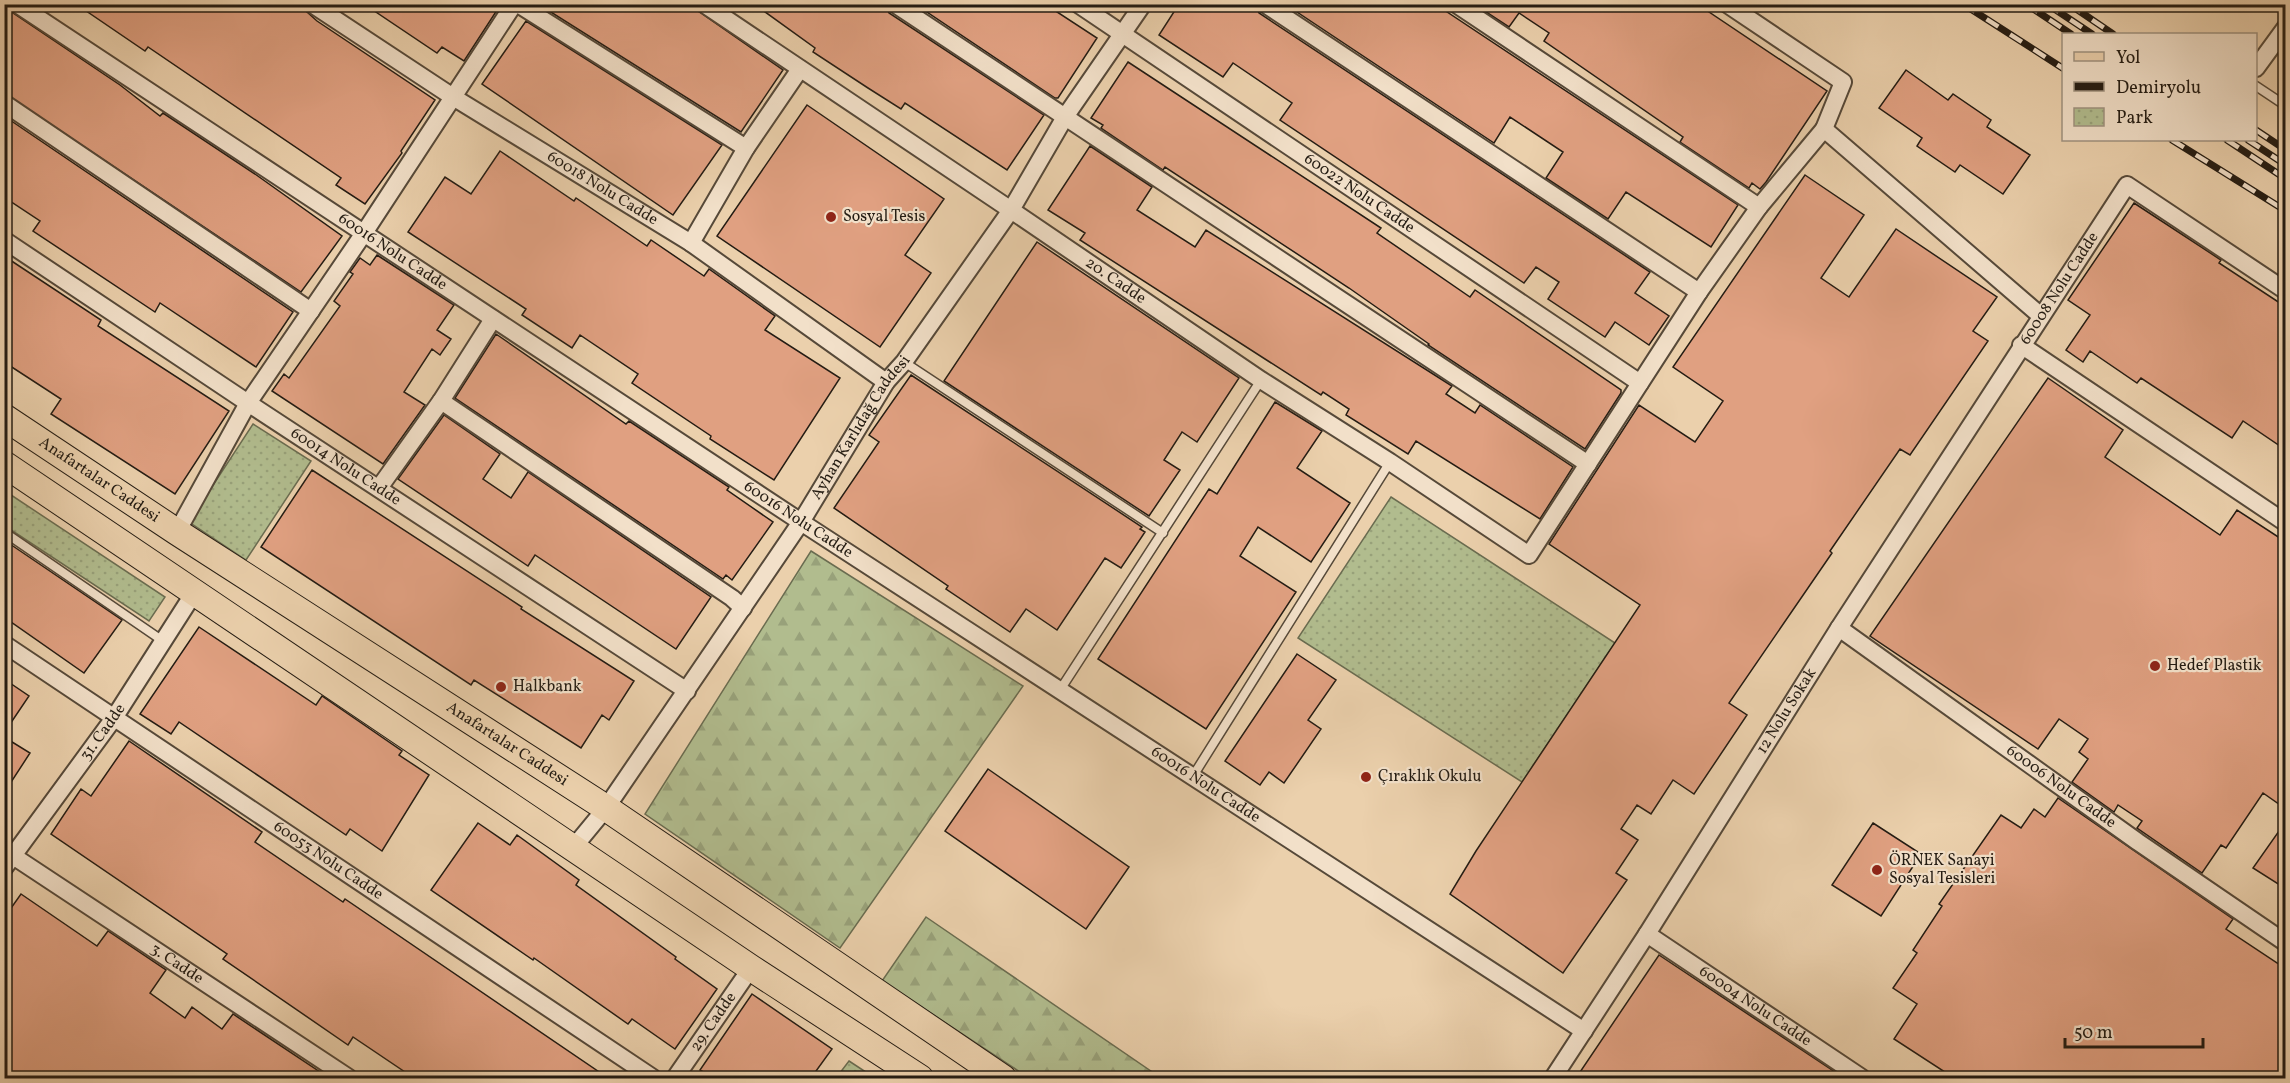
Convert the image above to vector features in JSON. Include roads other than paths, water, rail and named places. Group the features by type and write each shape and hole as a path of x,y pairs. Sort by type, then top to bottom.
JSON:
{"main road":[{"name":"Anafartalar Caddesi","path":"4,417 177,532 606,808 1003,1078"},
{"path":"4,464 751,968 920,1078"}],"street":[{"name":"60016 Nolu Cadde","path":"17,4 801,522 1584,1031"},
{"name":"60018 Nolu Cadde","path":"312,4 453,98 691,243 886,382"},
{"path":"177,532 248,403 516,4 747,148"},
{"name":"20. Cadde","path":"704,4 1260,380 1390,462 1529,555 1588,464"},
{"path":"896,4 1588,464 1699,292 1759,207 1824,129 1843,82 1728,4"},
{"name":"60022 Nolu Cadde","path":"1078,4 1640,383"},
{"name":"Ayhan Karlıdağ Caddesi","path":"573,848 606,808 687,691 801,522 886,382 904,362 1011,210 1065,117 1143,4"},
{"path":"1265,4 1699,292"},
{"path":"1456,4 1759,207"},
{"path":"2257,67 2286,27"},
{"path":"691,243 747,148 800,69"},
{"path":"4,103 311,311"},
{"path":"1824,129 2041,316"},
{"name":"60008 Nolu Cadde","path":"2286,291 2127,185 2021,345 2286,523"},
{"name":"60014 Nolu Cadde","path":"4,240 687,691"},
{"path":"379,489 441,401 494,319"},
{"name":"12 Nolu Sokak","path":"1552,1078 1647,934 1839,628 2021,345"},
{"path":"441,401 743,608"},
{"name":"31. Cadde","path":"7,858 114,718 194,593"},
{"name":"60006 Nolu Cadde","path":"1839,628 2138,842 2286,943"},
{"name":"60053 Nolu Cadde","path":"4,644 653,1078"},
{"name":"3. Cadde","path":"7,858 349,1078"},
{"name":"60004 Nolu Cadde","path":"1647,934 1862,1078"},
{"name":"29. Cadde","path":"675,1078 751,968"}],"lane":[{"path":"2257,87 2286,106"},
{"path":"904,362 1163,533"},
{"path":"1060,690 1260,380"},
{"path":"1192,776 1390,462"},
{"path":"4,532 163,641"}],"railway":[{"path":"1963,4 2062,68"},
{"path":"2026,4 2070,33"},
{"path":"2047,4 2090,33"},
{"path":"2069,4 2112,33"},
{"path":"2257,131 2286,150"},
{"path":"2174,141 2286,211"},
{"path":"2229,141 2286,179"},
{"path":"2250,141 2286,165"}],"place":[{"name":"Sosyal Tesis","path":"831,217"},
{"name":"Hedef Plastik","path":"2155,666"},
{"name":"Halkbank","path":"501,687"},
{"name":"Çıraklık Okulu","path":"1366,777"},
{"name":"ÖRNEK Sanayi Sosyal Tesisleri","path":"1877,870"}]}
